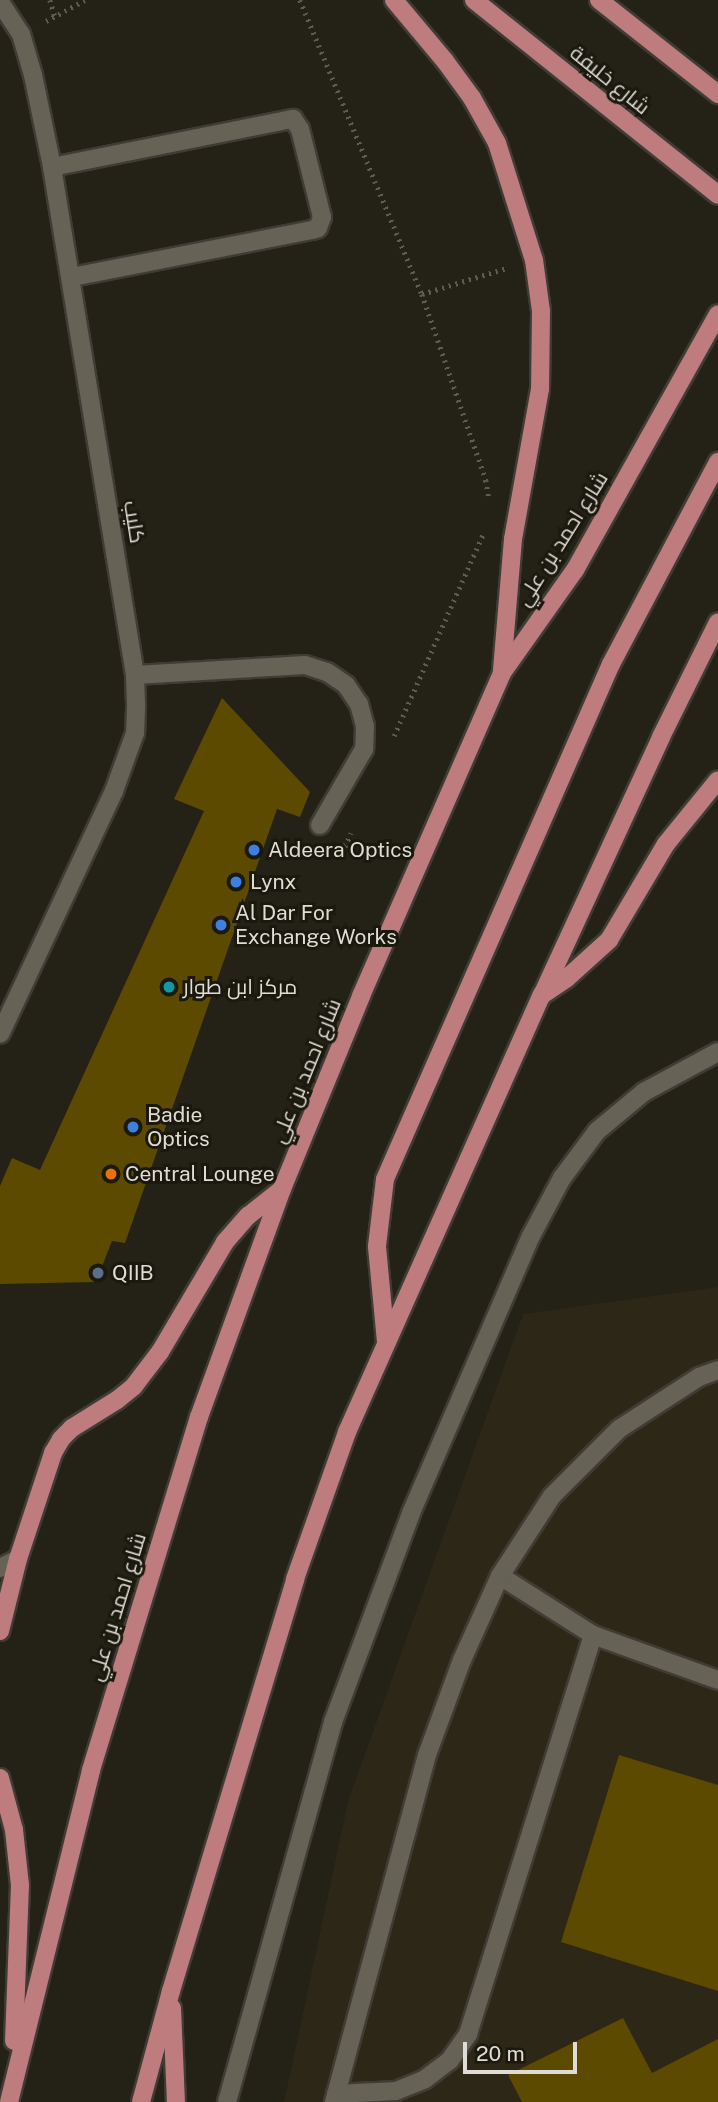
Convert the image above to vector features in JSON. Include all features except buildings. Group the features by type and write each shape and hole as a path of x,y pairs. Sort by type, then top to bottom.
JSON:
{"main road":[{"path":"394,0 472,98 497,143 534,260 541,311 540,389 513,538 502,673"},
{"name":"شارع خليفة","path":"474,0 718,195"},
{"path":"599,0 718,94"},
{"name":"شارع احمد بن علي","path":"9,2102 91,1770 200,1417 282,1189 361,996 502,673 575,570 718,314"},
{"path":"387,1343 377,1246 385,1179 611,664 718,462"},
{"path":"141,2102 171,1991 295,1580 347,1432 542,995 661,737 718,622"},
{"path":"542,995 576,970 609,940 666,844 718,780"},
{"path":"0,1631 18,1559 53,1453 61,1439 72,1428 117,1401 134,1386 160,1352 225,1242 248,1216 282,1189"},
{"path":"0,1778 13,1830 20,1885 12,2082"},
{"path":"171,1991 176,2102"}],"street":[{"name":"كليب","path":"0,2 21,34 33,75 52,167 135,675 135,733 127,759 0,1034"},
{"path":"52,167 293,119 300,129 322,217 318,228 312,230 72,277"},
{"path":"135,675 305,665 327,672 346,685 359,704 365,726 364,749 320,825"},
{"path":"227,2102 333,1722 411,1513 531,1236 562,1178 597,1130 644,1092 718,1052"},
{"path":"593,1634 468,2034 450,2060 425,2079 396,2091 335,2098 427,1755 462,1660 500,1576 552,1496 619,1429 699,1377 718,1370"},
{"path":"0,1569 18,1559"},
{"path":"500,1576 593,1634 718,1680"}],"path":[{"path":"50,0 55,16"},
{"path":"21,34 85,0"},
{"path":"300,0 422,294 486,480 488,513"},
{"path":"422,294 534,260"},
{"path":"394,737 487,524"},
{"path":"320,825 345,847 356,822"}],"shaded area":[{"path":"718,1287 718,2102 284,2102 348,1801 523,1314"}],"place":[{"name":"Aldeera Optics","path":"254,850"},
{"name":"Lynx","path":"236,882"},
{"name":"Al Dar For Exchange Works","path":"221,925"},
{"name":"مركز ابن طوار","path":"169,987"},
{"name":"Badie Optics","path":"133,1127"},
{"name":"Central Lounge","path":"111,1174"},
{"name":"QIIB","path":"98,1273"}]}
